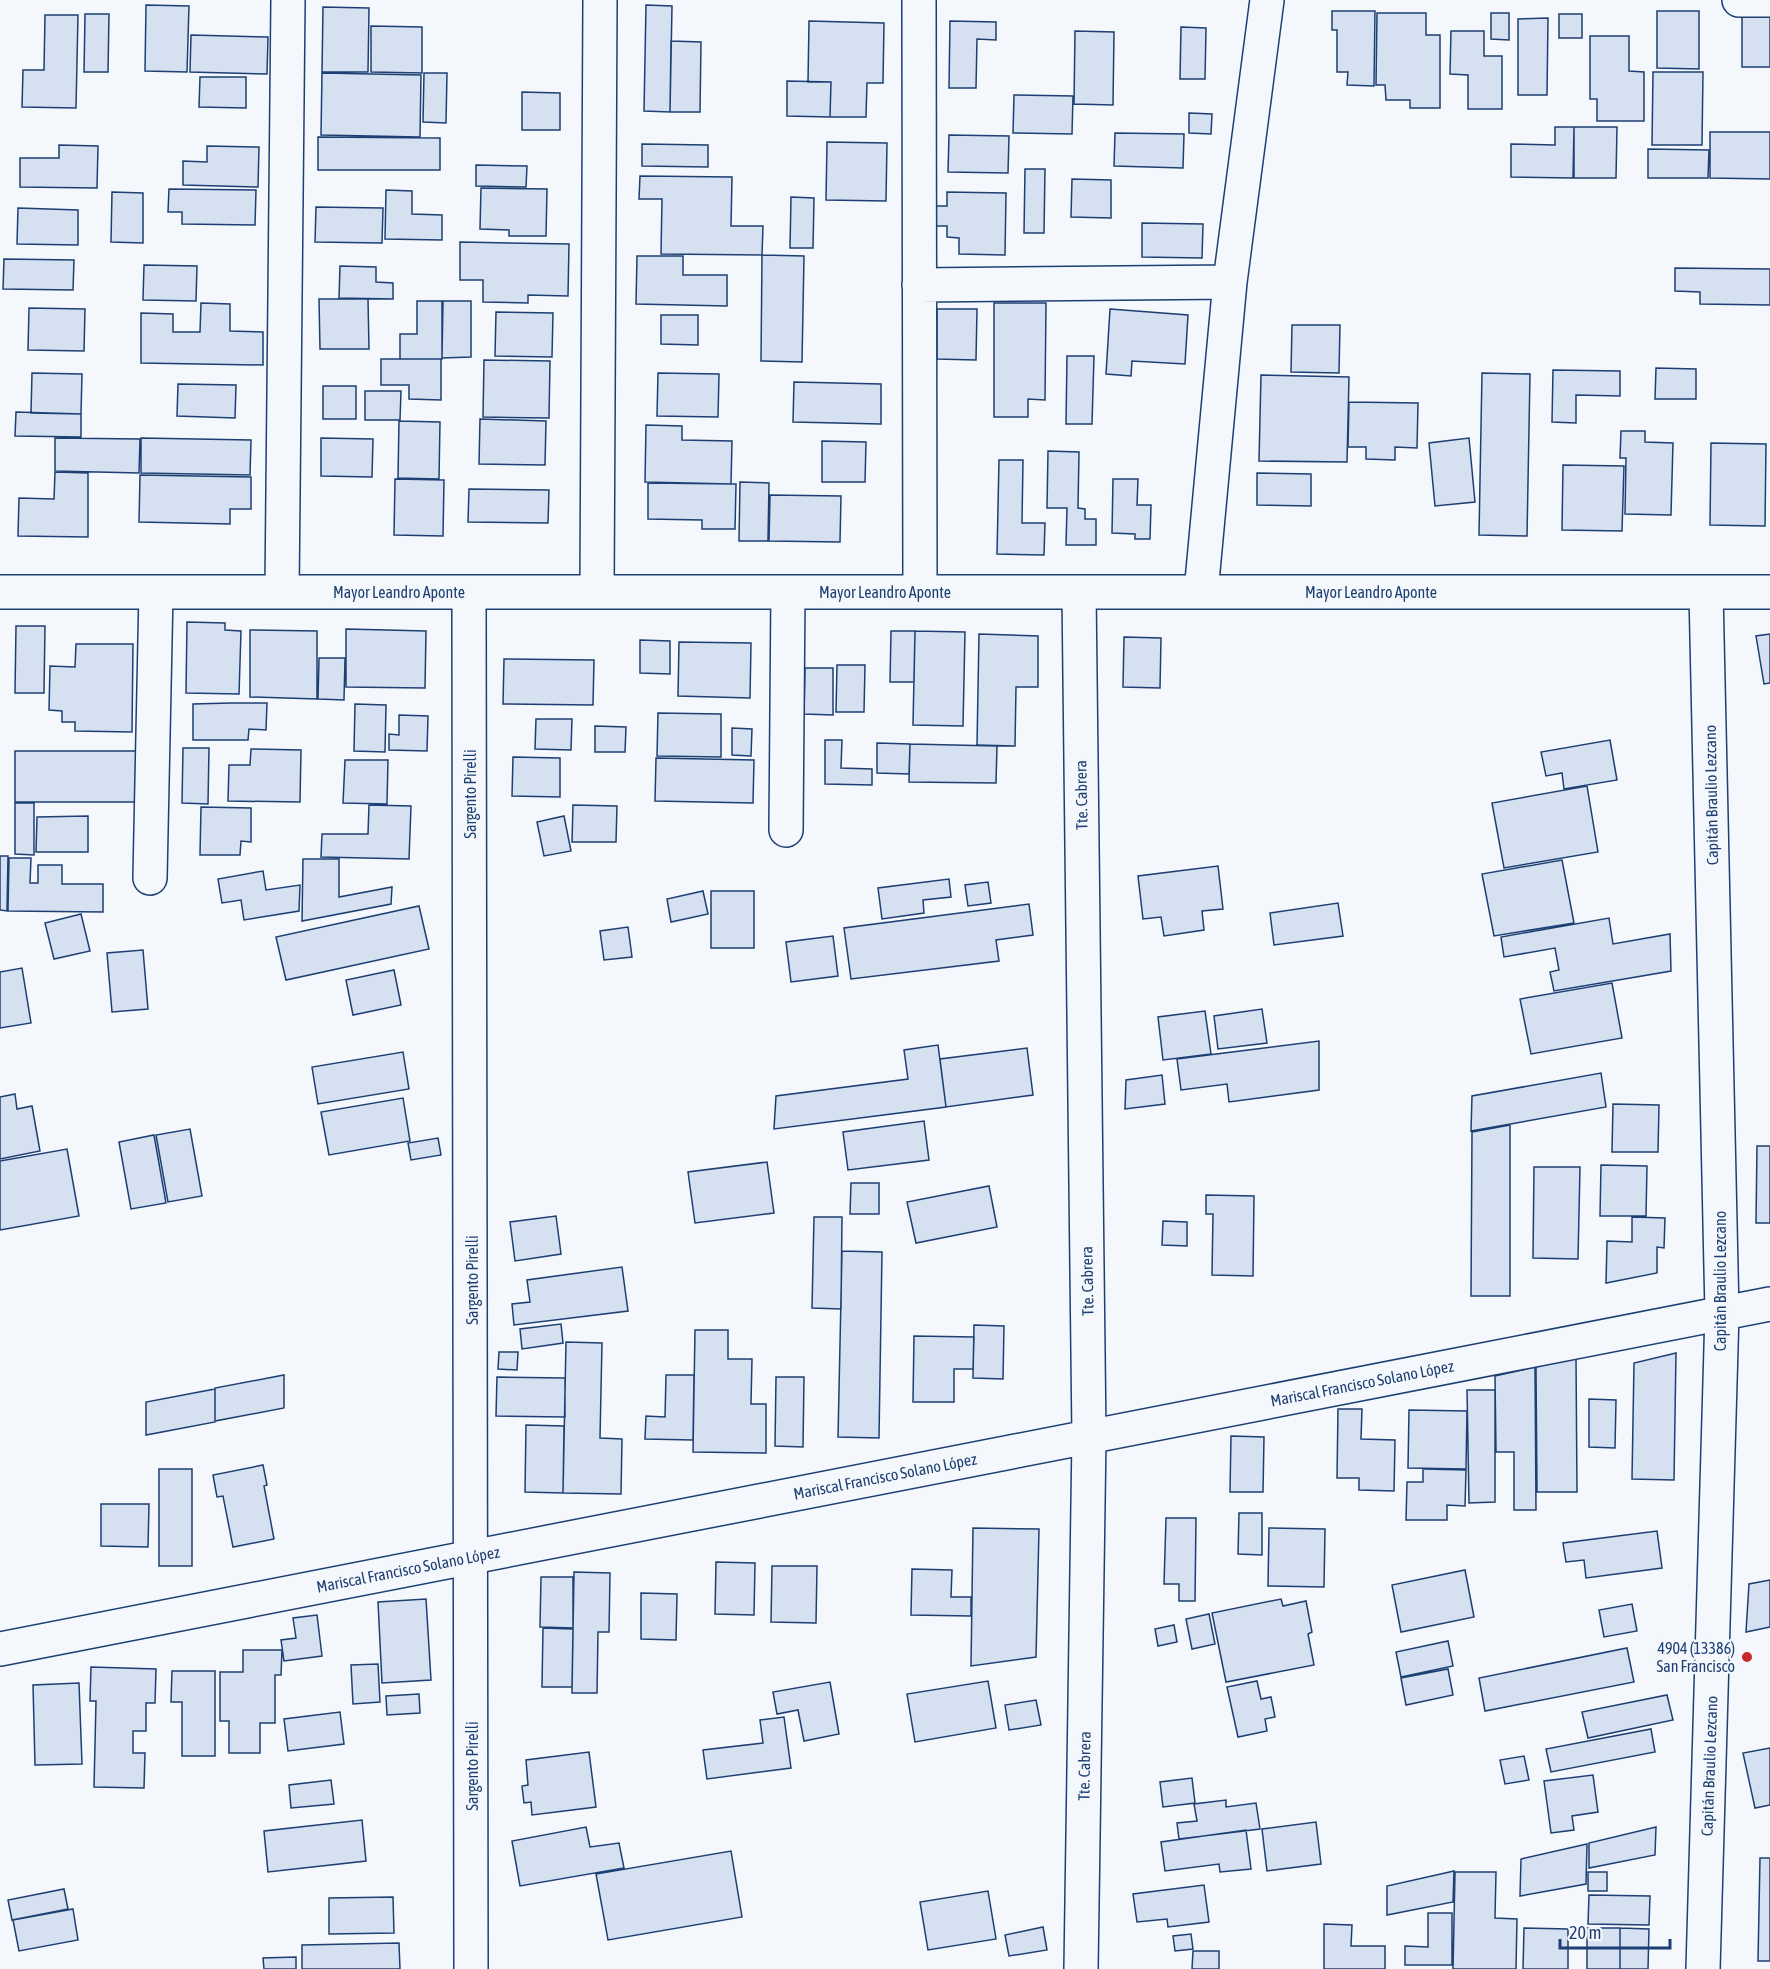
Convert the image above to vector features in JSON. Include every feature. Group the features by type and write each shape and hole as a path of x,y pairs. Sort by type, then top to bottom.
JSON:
{"street":[{"path":"282,591 288,0"},
{"path":"597,592 600,0"},
{"path":"919,0 920,592"},
{"path":"1201,592 1230,282 1267,0"},
{"path":"1738,0 1770,0"},
{"path":"920,285 1230,282"},
{"name":"Mayor Leandro Aponte","path":"0,592 1770,592"},
{"path":"150,879 156,592"},
{"name":"Sargento Pirelli","path":"469,592 473,1557 471,1969"},
{"path":"786,830 788,592"},
{"name":"Tte. Cabrera","path":"1079,592 1089,1437 1081,1969"},
{"name":"Capitán Braulio Lezcano","path":"1703,1969 1722,1313 1706,592"},
{"name":"Mariscal Francisco Solano López","path":"0,1648 1770,1304"}],"building":[{"path":"146,5 189,6 187,72 145,71"},
{"path":"646,5 672,6 670,112 644,111"},
{"path":"323,7 369,8 368,72 322,72"},
{"path":"1332,11 1375,11 1374,86 1347,85 1348,72 1337,72 1337,30 1332,30"},
{"path":"1657,11 1699,11 1699,69 1657,68"},
{"path":"1742,12 1770,12 1770,67 1742,67"},
{"path":"1377,13 1426,13 1426,35 1440,35 1440,108 1410,108 1410,100 1386,100 1385,85 1376,85"},
{"path":"1491,13 1509,13 1509,40 1491,39"},
{"path":"85,14 109,14 108,72 84,72"},
{"path":"1559,14 1582,14 1582,38 1559,38"},
{"path":"45,15 78,15 76,108 22,107 23,70 44,70"},
{"path":"1548,18 1547,95 1518,95 1518,19"},
{"path":"809,21 884,23 883,83 867,83 866,117 830,117 831,82 808,82"},
{"path":"950,21 996,22 996,40 977,39 976,88 949,88"},
{"path":"371,26 422,27 422,73 371,72"},
{"path":"1181,27 1206,28 1205,79 1180,79"},
{"path":"1075,31 1114,32 1113,105 1074,104"},
{"path":"1451,31 1484,31 1484,56 1502,56 1502,109 1468,109 1468,75 1450,74"},
{"path":"191,35 268,37 267,74 190,72"},
{"path":"1590,36 1629,36 1629,71 1644,72 1644,121 1597,121 1597,99 1590,99"},
{"path":"671,41 701,42 700,112 670,112"},
{"path":"1653,72 1703,72 1702,145 1652,145"},
{"path":"322,73 421,75 420,137 321,135"},
{"path":"424,73 447,73 446,123 423,122"},
{"path":"200,77 246,77 246,108 199,107"},
{"path":"787,81 831,82 830,117 787,116"},
{"path":"522,92 560,93 560,130 522,130"},
{"path":"1014,95 1073,96 1072,134 1013,133"},
{"path":"1189,113 1212,114 1211,134 1189,133"},
{"path":"1555,127 1574,127 1573,178 1511,177 1511,144 1555,145"},
{"path":"1574,127 1617,127 1616,178 1574,178"},
{"path":"1710,132 1770,132 1770,179 1710,178"},
{"path":"1115,133 1184,134 1183,168 1114,166"},
{"path":"949,135 1009,136 1008,173 948,172"},
{"path":"318,137 440,138 440,170 318,170"},
{"path":"827,142 887,143 886,201 826,200"},
{"path":"642,144 708,145 708,167 642,166"},
{"path":"59,145 98,146 97,188 20,187 20,158 59,158"},
{"path":"207,146 259,147 258,187 183,185 183,161 207,162"},
{"path":"1648,149 1709,150 1708,178 1648,178"},
{"path":"476,165 527,166 526,187 476,186"},
{"path":"1025,169 1045,169 1044,233 1024,233"},
{"path":"640,176 732,177 731,226 763,226 762,255 661,254 662,199 639,199"},
{"path":"1072,179 1111,180 1111,218 1071,217"},
{"path":"481,188 547,189 546,236 509,236 509,230 480,229"},
{"path":"169,189 256,190 255,225 182,224 182,212 168,212"},
{"path":"386,190 412,191 412,214 442,215 442,240 385,239"},
{"path":"112,192 143,193 143,243 111,242"},
{"path":"947,192 1006,193 1005,255 959,254 959,238 947,237 947,226 931,226 931,206 947,206"},
{"path":"791,197 814,198 813,248 790,248"},
{"path":"316,207 383,208 382,243 315,242"},
{"path":"18,208 78,210 78,245 17,244"},
{"path":"1142,223 1203,224 1202,258 1142,257"},
{"path":"460,242 569,244 568,296 528,295 528,303 483,302 483,280 460,280"},
{"path":"762,255 804,256 802,362 761,361"},
{"path":"637,256 683,256 683,275 727,275 727,306 636,304"},
{"path":"4,259 74,260 73,290 3,289"},
{"path":"144,265 197,266 196,301 143,300"},
{"path":"340,266 376,267 376,282 393,283 393,299 339,298"},
{"path":"1675,268 1770,269 1770,305 1700,304 1700,292 1675,291"},
{"path":"319,299 368,299 369,349 320,349"},
{"path":"417,301 442,301 442,359 400,359 400,334 417,334"},
{"path":"443,301 471,301 471,357 442,358"},
{"path":"201,303 230,304 230,331 263,332 263,365 141,363 141,313 173,314 173,332 200,332"},
{"path":"994,303 1046,303 1045,400 1028,399 1028,417 994,417"},
{"path":"29,308 85,309 84,351 28,350"},
{"path":"937,309 977,309 976,360 937,359"},
{"path":"1110,309 1188,315 1185,364 1132,361 1131,376 1106,374"},
{"path":"496,312 553,313 552,357 495,356"},
{"path":"661,315 698,315 698,345 661,344"},
{"path":"1292,325 1340,325 1339,373 1291,372"},
{"path":"1067,356 1094,356 1092,424 1066,424"},
{"path":"381,359 441,359 441,400 409,399 409,385 381,385"},
{"path":"484,360 550,361 549,418 483,417"},
{"path":"1656,368 1696,369 1696,399 1655,399"},
{"path":"1553,370 1620,371 1620,396 1576,395 1576,423 1552,422"},
{"path":"32,373 82,374 81,414 31,413"},
{"path":"658,373 719,374 718,417 657,416"},
{"path":"1482,373 1530,374 1527,536 1479,535"},
{"path":"1261,375 1349,377 1347,462 1259,461"},
{"path":"794,382 881,384 881,424 793,422"},
{"path":"178,384 236,385 235,418 177,416"},
{"path":"323,386 356,386 356,419 323,419"},
{"path":"365,391 401,391 400,420 365,420"},
{"path":"1349,402 1418,403 1417,448 1395,447 1395,460 1366,459 1366,447 1348,447"},
{"path":"16,412 81,414 81,437 15,436"},
{"path":"480,419 546,421 545,465 479,464"},
{"path":"399,421 440,422 439,479 398,478"},
{"path":"646,425 682,426 682,440 732,441 731,484 645,482"},
{"path":"1621,431 1645,431 1645,442 1673,443 1671,515 1625,514 1626,458 1620,458"},
{"path":"55,438 140,439 139,473 55,471"},
{"path":"141,438 251,440 250,475 141,473"},
{"path":"321,438 373,439 372,477 321,476"},
{"path":"1469,438 1475,502 1435,506 1429,443"},
{"path":"822,441 866,442 865,482 822,482"},
{"path":"1711,443 1766,444 1765,526 1710,525"},
{"path":"1048,451 1079,452 1078,508 1085,509 1085,519 1096,519 1096,545 1066,545 1067,508 1047,508"},
{"path":"999,460 1023,460 1022,523 1045,523 1044,555 997,554"},
{"path":"1563,465 1624,466 1622,531 1562,530"},
{"path":"55,472 88,473 88,537 18,536 19,498 54,499"},
{"path":"1257,473 1311,474 1311,506 1257,505"},
{"path":"140,475 251,477 251,509 230,509 230,524 139,522"},
{"path":"395,479 444,480 443,536 394,535"},
{"path":"1113,479 1138,479 1137,505 1151,505 1150,539 1135,539 1135,534 1112,533"},
{"path":"740,482 769,483 768,541 739,541"},
{"path":"648,483 736,484 735,529 702,529 702,520 648,519"},
{"path":"469,489 549,490 548,523 468,522"},
{"path":"770,495 841,496 840,542 769,541"},
{"path":"187,622 225,623 225,630 241,631 239,694 186,693"},
{"path":"16,626 45,626 44,693 15,693"},
{"path":"346,629 426,631 425,688 346,687"},
{"path":"250,630 317,631 317,699 250,697"},
{"path":"891,631 915,631 914,682 890,682"},
{"path":"915,631 965,632 963,726 913,725"},
{"path":"979,634 1038,636 1038,687 1016,687 1015,746 977,745"},
{"path":"1770,634 1770,683 1764,684 1756,636"},
{"path":"1124,637 1161,638 1160,688 1123,687"},
{"path":"640,640 670,641 670,674 640,673"},
{"path":"679,642 751,643 750,698 678,696"},
{"path":"76,644 133,644 132,732 75,731 75,722 62,722 62,711 49,710 50,666 75,667"},
{"path":"319,658 345,658 344,700 318,699"},
{"path":"504,659 594,660 593,705 503,704"},
{"path":"837,665 865,665 864,712 836,712"},
{"path":"805,668 833,668 833,715 804,714"},
{"path":"267,703 266,730 249,729 248,740 193,740 193,704"},
{"path":"355,704 386,705 385,752 354,751"},
{"path":"658,713 721,714 721,757 657,756"},
{"path":"399,715 428,716 427,751 389,750 389,734 399,735"},
{"path":"536,719 572,719 571,750 535,749"},
{"path":"595,726 626,727 625,752 595,752"},
{"path":"732,728 752,729 751,756 732,755"},
{"path":"825,740 842,740 841,768 872,769 872,785 825,784"},
{"path":"1610,740 1617,780 1564,789 1562,773 1546,776 1541,752"},
{"path":"877,743 910,744 909,774 877,773"},
{"path":"910,744 997,746 996,783 909,782"},
{"path":"183,748 209,748 208,804 182,803"},
{"path":"251,749 301,750 300,802 228,801 229,765 250,765"},
{"path":"15,751 139,751 138,802 15,802"},
{"path":"513,757 560,758 560,797 512,796"},
{"path":"656,758 754,760 753,803 655,801"},
{"path":"345,760 388,760 387,804 343,803"},
{"path":"1587,786 1598,852 1504,868 1492,803"},
{"path":"15,803 34,803 34,855 15,854"},
{"path":"369,805 411,806 409,859 321,857 322,834 368,834"},
{"path":"573,805 617,806 616,842 572,842"},
{"path":"201,807 251,808 251,842 241,841 240,855 200,855"},
{"path":"88,816 88,852 36,852 37,817"},
{"path":"564,816 571,851 544,856 537,822"},
{"path":"0,856 8,856 7,911 0,910"},
{"path":"9,858 31,858 30,883 38,883 38,865 62,865 62,884 103,884 103,912 8,911"},
{"path":"303,859 339,859 339,897 392,887 391,904 302,921"},
{"path":"1562,860 1574,923 1494,936 1482,874"},
{"path":"1218,866 1223,909 1202,911 1204,930 1164,936 1161,917 1143,919 1138,876"},
{"path":"263,871 266,890 300,885 299,911 244,920 241,900 222,903 218,879"},
{"path":"949,879 951,897 923,900 924,913 882,919 878,888"},
{"path":"988,882 991,903 968,906 965,885"},
{"path":"703,891 708,914 671,922 667,899"},
{"path":"711,891 754,891 754,948 711,948"},
{"path":"1338,903 1343,936 1274,945 1270,913"},
{"path":"1029,904 1033,935 996,940 999,961 851,979 844,928"},
{"path":"419,906 429,949 286,980 276,937"},
{"path":"81,914 90,951 54,959 45,923"},
{"path":"1609,918 1613,944 1670,934 1671,971 1554,991 1550,972 1559,970 1555,948 1504,957 1501,937"},
{"path":"628,927 632,957 604,960 600,931"},
{"path":"833,936 838,976 791,982 786,942"},
{"path":"143,950 148,1009 112,1012 107,953"},
{"path":"22,968 31,1023 0,1028 0,972"},
{"path":"394,970 401,1005 353,1015 346,980"},
{"path":"1612,983 1622,1038 1531,1054 1520,999"},
{"path":"1262,1009 1267,1043 1218,1049 1214,1016"},
{"path":"1205,1011 1211,1054 1163,1060 1158,1017"},
{"path":"1319,1041 1319,1090 1229,1102 1227,1084 1181,1090 1177,1059"},
{"path":"938,1045 946,1107 774,1129 776,1096 908,1079 904,1050"},
{"path":"1027,1048 1033,1095 946,1107 940,1059"},
{"path":"403,1052 409,1089 318,1104 312,1067"},
{"path":"1601,1073 1606,1107 1471,1131 1472,1096"},
{"path":"1162,1075 1165,1104 1125,1109 1126,1080"},
{"path":"15,1094 17,1109 32,1106 40,1151 0,1159 0,1097"},
{"path":"403,1098 410,1141 329,1155 321,1112"},
{"path":"1613,1104 1659,1105 1658,1152 1612,1152"},
{"path":"924,1121 929,1160 848,1170 843,1132"},
{"path":"1510,1125 1510,1296 1471,1296 1472,1132"},
{"path":"190,1129 202,1196 168,1202 156,1135"},
{"path":"154,1135 166,1203 131,1209 119,1142"},
{"path":"438,1138 441,1155 411,1160 408,1143"},
{"path":"1757,1146 1770,1146 1770,1223 1756,1223"},
{"path":"67,1149 79,1216 0,1230 0,1161"},
{"path":"767,1162 774,1213 695,1223 688,1172"},
{"path":"1601,1165 1647,1166 1646,1216 1600,1216"},
{"path":"1534,1167 1580,1167 1578,1259 1533,1258"},
{"path":"851,1183 879,1183 879,1214 850,1214"},
{"path":"989,1186 997,1227 916,1243 907,1202"},
{"path":"1206,1195 1254,1196 1253,1276 1212,1275 1213,1214 1206,1214"},
{"path":"556,1216 561,1254 515,1261 510,1222"},
{"path":"814,1217 842,1217 841,1309 812,1308"},
{"path":"1632,1217 1665,1218 1664,1248 1657,1247 1657,1273 1606,1283 1607,1241 1632,1242"},
{"path":"1163,1221 1187,1222 1187,1246 1162,1245"},
{"path":"842,1251 882,1252 879,1438 838,1437"},
{"path":"622,1267 628,1311 514,1325 512,1304 530,1302 527,1280"},
{"path":"561,1324 563,1343 522,1349 520,1329"},
{"path":"974,1325 1004,1326 1003,1379 973,1378"},
{"path":"695,1330 728,1330 728,1359 752,1359 751,1404 766,1404 766,1453 693,1452"},
{"path":"914,1336 974,1337 973,1369 954,1369 954,1402 913,1402"},
{"path":"566,1342 602,1343 600,1438 622,1439 621,1494 563,1493"},
{"path":"499,1352 518,1352 517,1370 498,1369"},
{"path":"1676,1353 1674,1480 1632,1479 1634,1363"},
{"path":"1576,1357 1577,1492 1537,1492 1536,1367"},
{"path":"1535,1367 1536,1510 1514,1510 1514,1452 1496,1452 1495,1376"},
{"path":"284,1375 284,1408 215,1421 215,1388"},
{"path":"666,1375 694,1375 693,1440 645,1439 646,1416 665,1417"},
{"path":"497,1377 565,1378 565,1417 496,1416"},
{"path":"776,1377 804,1377 803,1447 775,1446"},
{"path":"215,1389 215,1422 146,1435 146,1402"},
{"path":"1467,1390 1495,1390 1495,1502 1469,1503"},
{"path":"1589,1399 1616,1400 1615,1448 1589,1447"},
{"path":"1338,1409 1362,1409 1361,1439 1395,1440 1394,1491 1359,1490 1359,1478 1337,1478"},
{"path":"1409,1410 1467,1411 1466,1469 1408,1468"},
{"path":"526,1425 564,1426 563,1493 525,1492"},
{"path":"1231,1436 1264,1437 1263,1492 1230,1492"},
{"path":"263,1465 267,1485 264,1486 274,1539 233,1547 223,1496 217,1497 213,1475"},
{"path":"159,1469 192,1469 192,1566 159,1566"},
{"path":"1423,1469 1466,1470 1465,1506 1447,1505 1447,1520 1406,1520 1407,1482 1423,1482"},
{"path":"101,1504 149,1504 148,1547 101,1546"},
{"path":"1239,1513 1262,1513 1262,1555 1238,1554"},
{"path":"1166,1518 1196,1518 1195,1601 1179,1601 1179,1584 1164,1584"},
{"path":"973,1528 1039,1529 1036,1657 971,1666"},
{"path":"1269,1528 1325,1529 1324,1587 1268,1586"},
{"path":"1657,1531 1662,1568 1586,1578 1584,1560 1566,1562 1563,1543"},
{"path":"716,1562 755,1563 754,1615 715,1614"},
{"path":"772,1566 817,1566 816,1623 771,1622"},
{"path":"912,1569 952,1570 951,1597 971,1597 971,1616 911,1615"},
{"path":"1465,1570 1474,1617 1401,1632 1392,1585"},
{"path":"574,1572 610,1573 609,1632 598,1632 597,1693 572,1693"},
{"path":"541,1577 573,1577 573,1628 540,1627"},
{"path":"1770,1580 1770,1627 1746,1632 1749,1584"},
{"path":"641,1593 677,1594 676,1640 641,1639"},
{"path":"426,1599 431,1680 382,1683 378,1602"},
{"path":"1281,1599 1283,1606 1306,1601 1312,1632 1308,1634 1314,1665 1226,1682 1212,1613"},
{"path":"1632,1604 1637,1631 1604,1637 1599,1610"},
{"path":"1209,1614 1215,1644 1192,1649 1186,1619"},
{"path":"317,1615 322,1656 284,1661 281,1640 296,1638 293,1618"},
{"path":"1174,1625 1177,1642 1158,1646 1155,1629"},
{"path":"543,1628 573,1629 572,1687 542,1687"},
{"path":"1448,1641 1453,1666 1401,1677 1396,1652"},
{"path":"1627,1648 1634,1682 1485,1711 1479,1678"},
{"path":"243,1650 282,1650 281,1675 275,1675 275,1723 260,1723 260,1753 229,1753 229,1721 220,1721 220,1672 243,1672"},
{"path":"378,1664 380,1702 353,1704 351,1665"},
{"path":"91,1667 156,1669 155,1703 146,1703 146,1731 133,1731 133,1753 145,1753 144,1788 94,1787 96,1701 90,1701"},
{"path":"1448,1669 1453,1695 1406,1705 1401,1678"},
{"path":"172,1671 215,1671 215,1756 182,1756 182,1702 171,1702"},
{"path":"988,1681 996,1728 915,1742 907,1694"},
{"path":"1257,1681 1261,1699 1271,1697 1275,1717 1265,1719 1267,1731 1238,1737 1227,1687"},
{"path":"830,1682 839,1734 804,1741 798,1710 777,1714 773,1692"},
{"path":"79,1683 82,1764 35,1765 33,1685"},
{"path":"419,1694 420,1713 387,1715 386,1696"},
{"path":"1667,1695 1673,1720 1588,1738 1582,1712"},
{"path":"1036,1700 1041,1725 1009,1730 1005,1705"},
{"path":"340,1712 344,1744 288,1751 284,1719"},
{"path":"784,1717 791,1768 707,1779 703,1750 763,1743 760,1720"},
{"path":"1651,1729 1655,1752 1551,1772 1546,1749"},
{"path":"1770,1748 1770,1805 1755,1808 1743,1753"},
{"path":"589,1752 596,1807 532,1815 531,1802 524,1803 522,1786 528,1785 526,1760"},
{"path":"1524,1756 1529,1780 1505,1784 1500,1760"},
{"path":"1593,1775 1598,1812 1572,1816 1574,1830 1551,1833 1544,1781"},
{"path":"1192,1778 1195,1803 1163,1807 1160,1782"},
{"path":"331,1780 334,1804 291,1808 289,1785"},
{"path":"1226,1800 1226,1807 1256,1803 1260,1829 1179,1839 1177,1823 1197,1821 1194,1804"},
{"path":"362,1820 366,1861 268,1872 264,1831"},
{"path":"1316,1822 1321,1864 1267,1871 1262,1829"},
{"path":"586,1827 590,1847 619,1843 624,1868 520,1886 512,1841"},
{"path":"1656,1827 1655,1855 1589,1868 1589,1843"},
{"path":"1246,1830 1251,1869 1220,1872 1219,1864 1165,1871 1161,1842"},
{"path":"1587,1844 1586,1884 1520,1896 1521,1859"},
{"path":"731,1851 742,1917 608,1940 596,1874"},
{"path":"1760,1858 1770,1858 1770,1961 1758,1961"},
{"path":"1454,1871 1453,1902 1387,1915 1387,1886"},
{"path":"1455,1872 1496,1872 1495,1918 1517,1919 1516,1969 1453,1969"},
{"path":"1588,1872 1607,1872 1607,1891 1588,1891"},
{"path":"1204,1885 1209,1922 1168,1927 1167,1919 1137,1922 1133,1894"},
{"path":"64,1889 68,1909 12,1920 8,1900"},
{"path":"988,1891 996,1939 928,1950 920,1902"},
{"path":"1589,1895 1650,1896 1649,1925 1588,1924"},
{"path":"393,1897 394,1933 329,1934 329,1898"},
{"path":"73,1909 78,1940 19,1951 13,1920"},
{"path":"1428,1913 1452,1913 1452,1965 1405,1965 1405,1946 1428,1947"},
{"path":"1324,1924 1352,1925 1351,1946 1385,1946 1385,1969 1324,1969"},
{"path":"1043,1927 1047,1950 1009,1956 1005,1935"},
{"path":"1524,1928 1568,1929 1568,1969 1523,1969"},
{"path":"1587,1928 1620,1928 1620,1969 1587,1969"},
{"path":"1620,1928 1649,1929 1648,1969 1620,1969"},
{"path":"1191,1934 1193,1949 1175,1951 1173,1936"},
{"path":"399,1943 400,1969 302,1969 302,1945"},
{"path":"1193,1951 1219,1951 1219,1969 1192,1969"},
{"path":"296,1957 296,1969 264,1969 263,1958"}],"place":[{"name":"4904 (13386) San Francisco","path":"1747,1657"}]}
